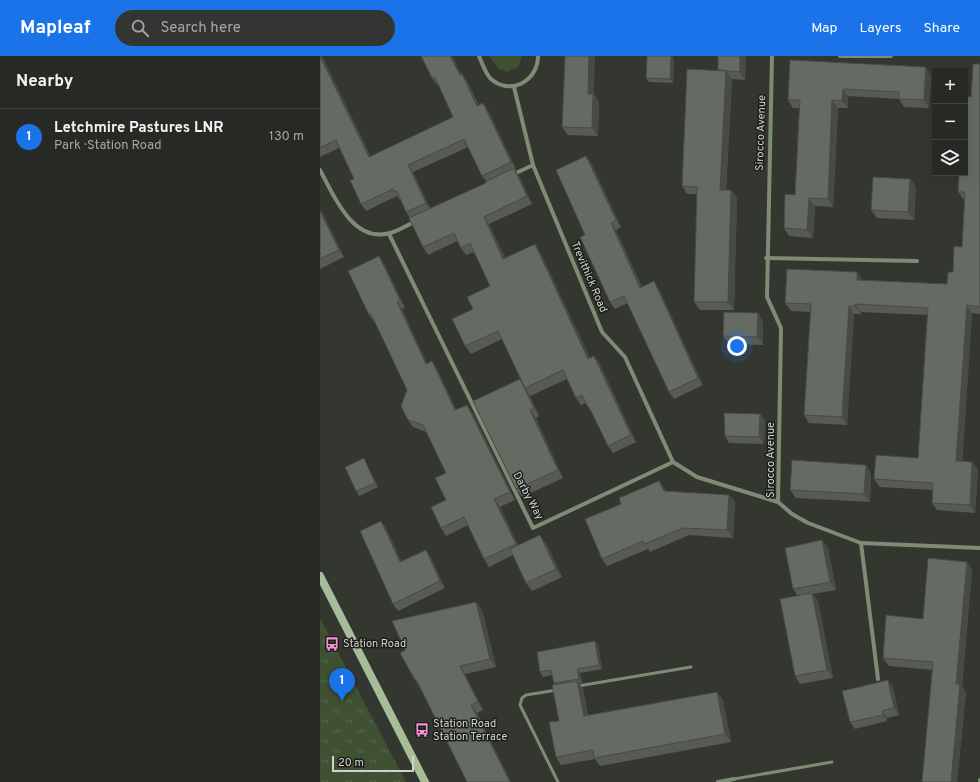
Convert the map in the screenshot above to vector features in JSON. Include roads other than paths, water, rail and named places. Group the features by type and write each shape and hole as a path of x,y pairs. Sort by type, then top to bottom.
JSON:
{"street":[{"path":"479,56 489,77 497,83 514,87 523,84 530,79 535,72 538,56"},
{"name":"Sirocco Avenue","path":"772,56 766,296 781,328 778,502 792,514 808,523 861,543 980,548"},
{"path":"840,56 891,56"},
{"name":"Trevithick Road","path":"514,87 532,166 602,332 625,357 674,462"},
{"path":"511,176 532,166"},
{"path":"320,170 346,217 368,234 389,234 418,220"},
{"name":"Darby Way","path":"389,234 533,528 674,462"},
{"path":"766,258 917,262"},
{"path":"674,462 697,477 778,502"},
{"path":"861,543 878,679"},
{"path":"320,576 425,782"},
{"path":"718,782 734,779"}],"lane":[{"path":"575,687 691,667"},
{"path":"558,782 520,705 522,698 526,695 560,690"},
{"path":"734,779 832,762"}],"place":[{"name":"Station Road","path":"332,644"},
{"name":"Letchmire Pastures LNR","path":"342,701"},
{"name":"Station Road Station Terrace","path":"422,730"}]}
